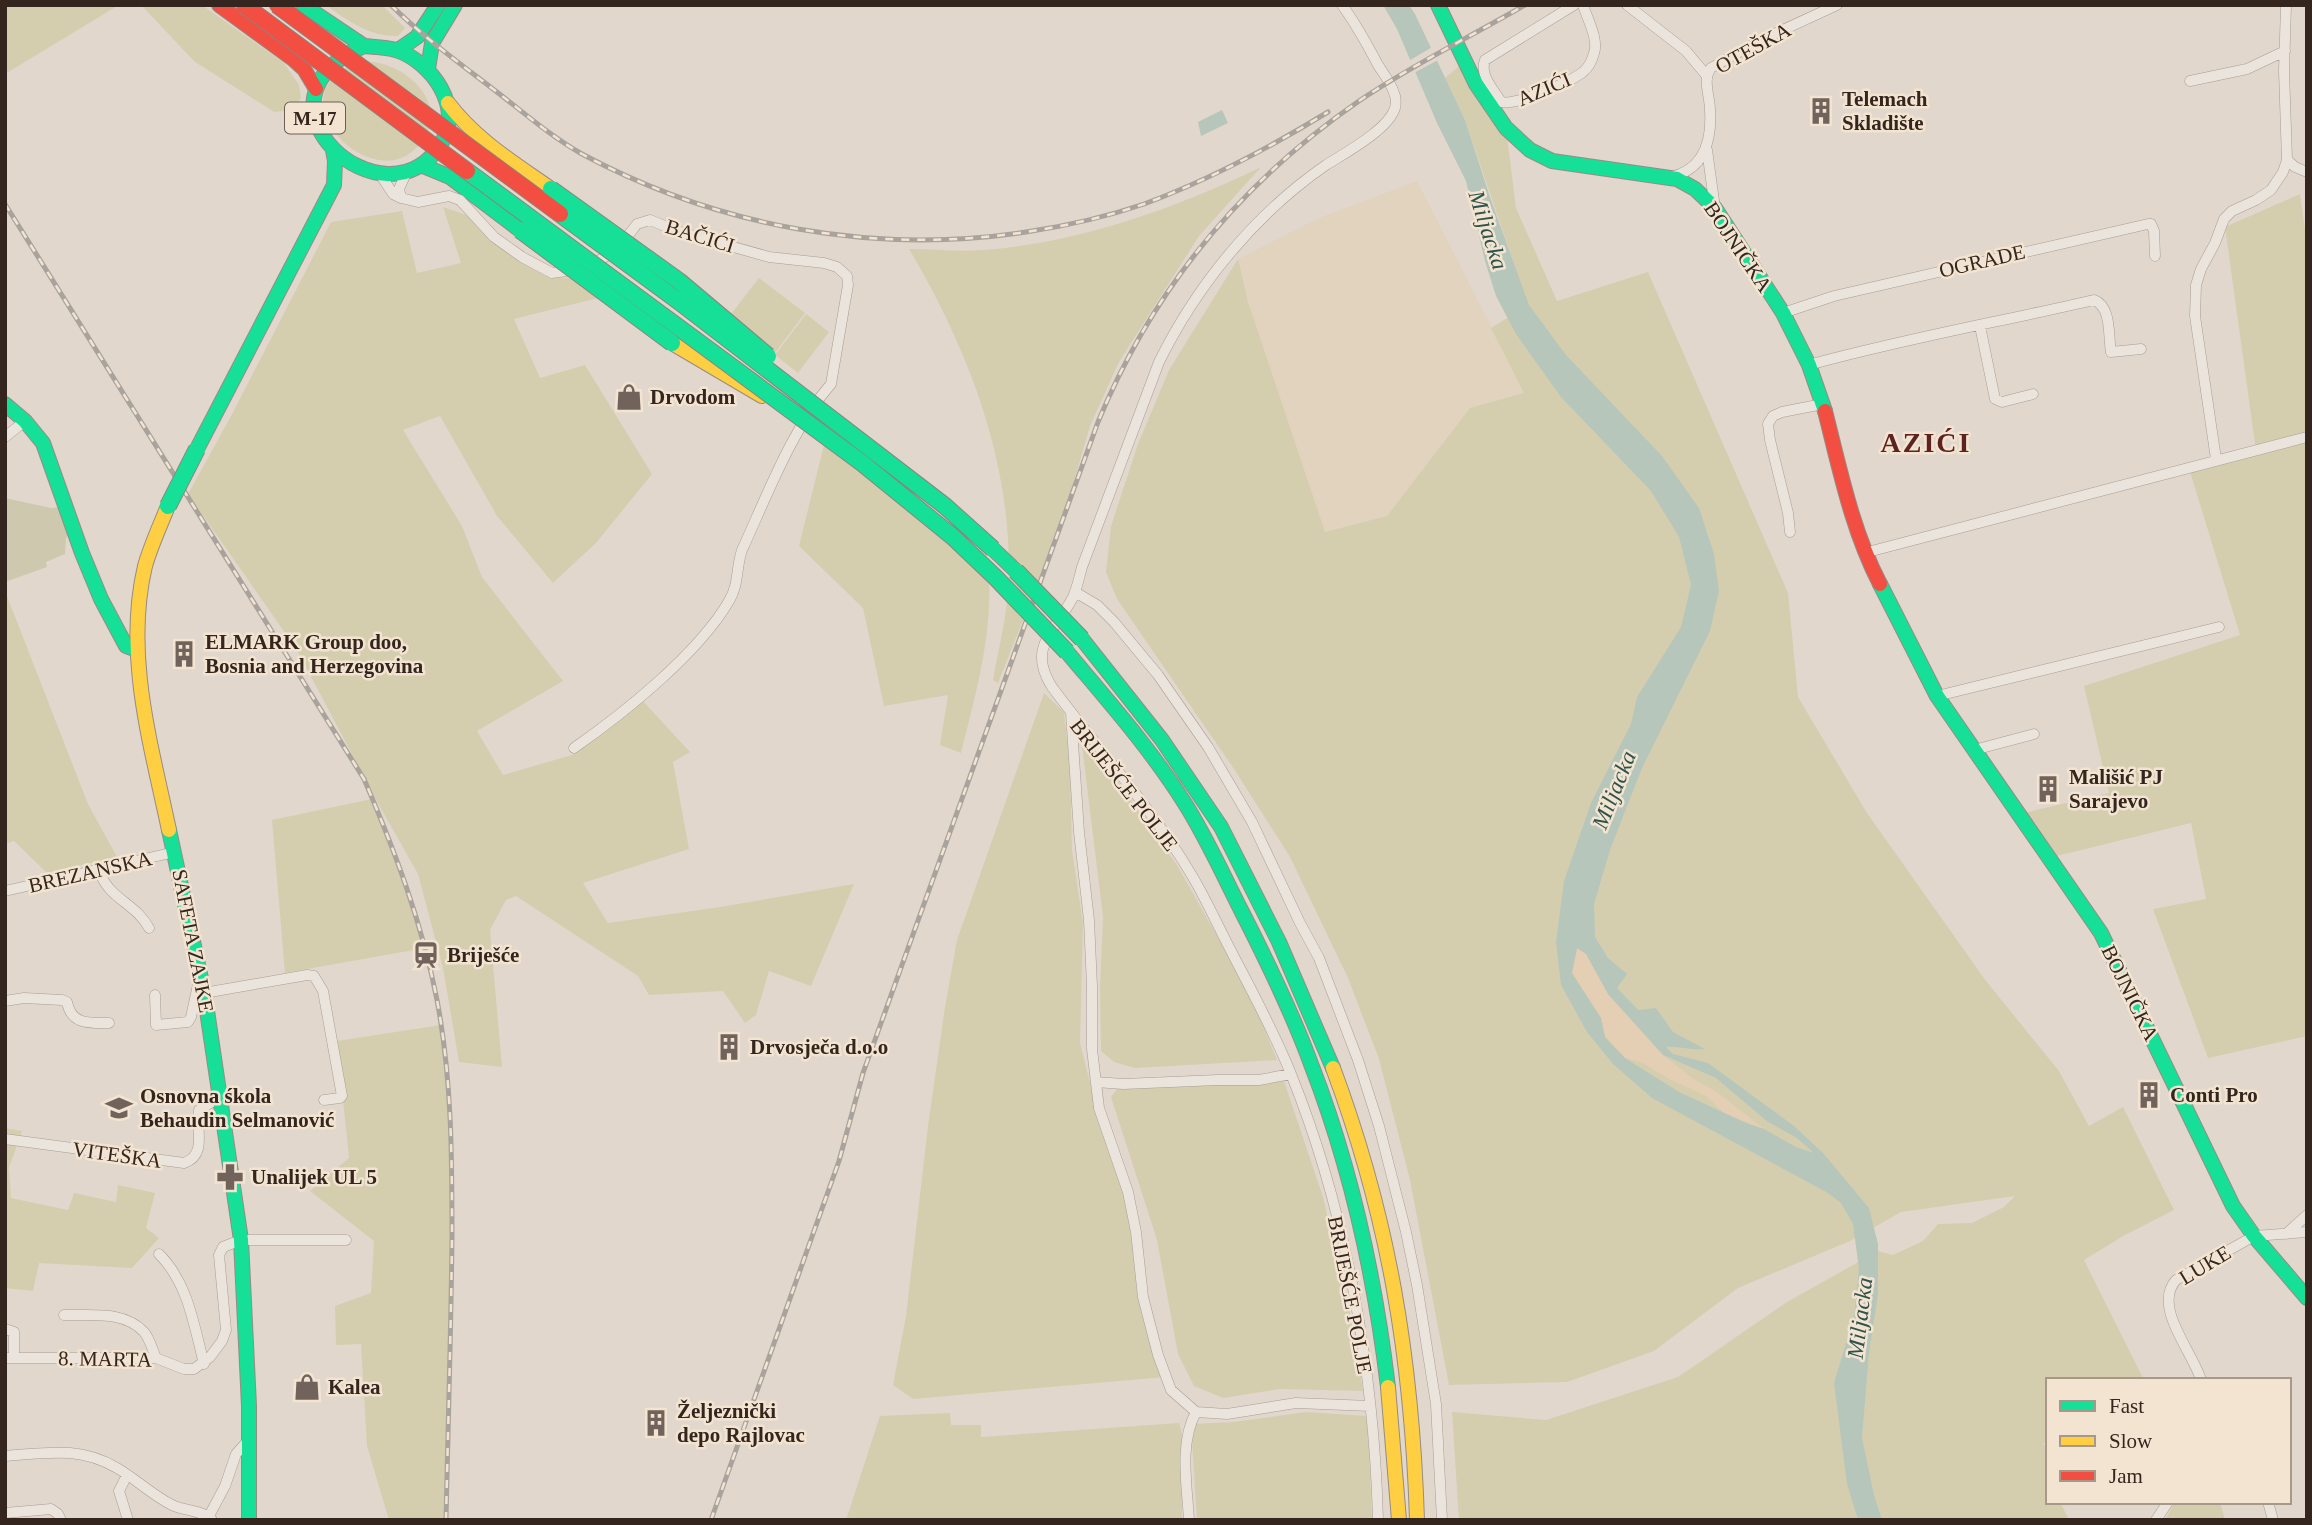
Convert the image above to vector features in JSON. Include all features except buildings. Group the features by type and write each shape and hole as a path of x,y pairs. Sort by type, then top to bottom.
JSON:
{"main road":[{"path":"219,5 293,59 304,69 316,89"},
{"path":"244,5 862,463 953,537 1067,652 1144,743 1186,804 1270,968 1302,1040 1329,1114 1360,1228 1380,1336 1393,1428 1399,1520"},
{"path":"276,5 681,303 934,498 1042,596 1082,639 1147,719 1208,806 1286,956 1329,1058 1360,1149 1387,1248 1410,1398 1417,1520"},
{"path":"303,5 364,46 398,50 428,69 458,119 718,312 807,390 957,509 993,549"},
{"path":"398,50 415,40 438,5"},
{"path":"428,69 432,43 455,5"},
{"name":"BOJNIČKA","path":"1438,5 1476,84 1506,128 1530,150 1552,161 1670,177 1695,189 1715,208 1783,313 1809,365 1823,404 1864,552 1937,696 2101,933 2233,1206 2254,1236 2307,1298"},
{"name":"M-17","path":"364,46 338,58 328,68 316,89 316,125 333,150 363,170 380,174 414,168"},
{"path":"414,168 432,156 446,132 448,103"},
{"name":"M-17","path":"137,650 144,575 149,552 168,506 334,185 333,150"},
{"path":"414,168 450,177 672,343 725,376 792,412"},
{"path":"334,185 352,173 363,170"},
{"path":"5,404 25,421 43,443 51,458 82,553 113,626 127,646 137,650"},
{"name":"SAFETA ZAJKE","path":"137,650 144,712 204,993 241,1240 250,1443 249,1520"}],"street":[{"path":"1070,712 1044,674 1041,657 1047,639 1075,592 1158,362 1174,332 1228,257 1277,203 1308,178 1378,130 1395,109 1394,92 1342,5"},
{"name":"AZIĆI","path":"1574,5 1485,60 1482,67 1484,74 1501,102 1524,99 1577,76 1588,66 1595,46 1583,5"},
{"path":"1627,5 1686,51 1707,76"},
{"name":"OTEŠKA","path":"1707,148 1711,111 1707,76 1711,68 1761,40 1837,5"},
{"path":"2216,459 2194,303 2201,269 2224,219 2232,211 2271,190 2283,172 2287,160 2286,5"},
{"path":"2190,81 2247,69 2285,51"},
{"path":"1670,177 1688,171 1700,161 1707,148"},
{"path":"1707,148 1715,208"},
{"path":"2287,160 2307,172"},
{"path":"401,198 400,189 414,168"},
{"path":"380,174 393,194 401,198"},
{"name":"BAČIĆI","path":"401,198 418,202 449,196 460,200 494,237 522,257 552,273 586,268 617,250 637,224 650,220 677,231 769,257 824,263 837,267 847,276 849,285 831,384 794,438 742,550 738,561 737,583 730,601 707,632 675,666 644,694 573,748"},
{"name":"OGRADE","path":"1783,313 1847,293 2148,224 2154,227 2155,256"},
{"path":"1809,365 1878,346 2094,300 2101,303 2105,309 2111,352 2141,349"},
{"path":"1980,326 1995,399 2002,402 2033,394"},
{"path":"1790,532 1768,424 1773,416 1782,412 1823,404"},
{"path":"5,438 25,421"},
{"path":"1864,552 2307,437"},
{"path":"1075,592 1097,605 1114,621 1158,675 1208,747 1252,821 1319,958 1358,1060 1379,1126 1406,1232 1436,1404 1442,1520"},
{"path":"1937,696 2219,627"},
{"name":"BRIJEŠĆE POLJE","path":"1070,712 1152,817 1192,875 1261,1007 1291,1074 1319,1150 1353,1284 1377,1467 1378,1520"},
{"name":"BRIJEŠĆE POLJE","path":"1070,712 1089,920 1093,986 1092,1049 1099,1108 1128,1192 1136,1232 1143,1297 1158,1355 1171,1390 1196,1412"},
{"path":"1973,750 2034,734"},
{"name":"BREZANSKA","path":"5,891 175,852"},
{"path":"99,869 107,888 135,909 149,928"},
{"path":"155,995 156,1025 188,1022 200,973"},
{"path":"204,993 314,976 326,1002 342,1096 324,1100"},
{"path":"5,1001 24,998 62,1000 67,1002 77,1020 86,1023 109,1023"},
{"path":"1096,1082 1123,1084 1259,1080 1291,1074"},
{"name":"VITEŠKA","path":"5,1139 184,1163 194,1157 199,1145 199,1110 220,1097"},
{"path":"2286,1234 2307,1215"},
{"path":"2254,1236 2307,1232"},
{"name":"LUKE","path":"2200,1378 2174,1322 2168,1304 2169,1290 2176,1280 2254,1236"},
{"path":"204,1364 216,1350 226,1330 219,1252 226,1245 241,1240 346,1240"},
{"path":"159,1254 179,1280 188,1302 204,1364"},
{"path":"64,1315 121,1317 130,1321 146,1334 156,1358"},
{"path":"5,1329 14,1332 10,1357"},
{"name":"8. MARTA","path":"10,1357 156,1358 184,1369 194,1369 204,1364"},
{"path":"1189,1520 1186,1439 1189,1424 1196,1412 1227,1414 1296,1403 1370,1406"},
{"path":"5,1456 69,1451 87,1455 104,1461 172,1505 211,1518 236,1454 244,1445 250,1443"},
{"path":"127,1475 119,1492 128,1520"},
{"path":"2156,1520 2167,1504"},
{"path":"5,1513 51,1509 61,1520"}],"shaded area":[{"path":"5,5 119,5 5,74"},
{"path":"141,5 202,5 284,63 299,85 301,98 292,110 274,112 195,62"},
{"path":"326,5 382,5 405,28 398,36 378,34 351,22"},
{"path":"364,61 397,70 412,79 423,91 429,105 431,120 426,136 413,151 393,160 371,158 350,148 334,132 325,112 325,92 337,74"},
{"path":"1463,63 1507,136 1516,208 1557,301 1648,272 1788,593 1798,697 1867,813 1986,981 2059,1071 2089,1126 2123,1107 2174,1210 2084,1260 2143,1378 2046,1378 2046,1443 2043,1443 2046,1448 2046,1504 2061,1504 2069,1520 1459,1520 1452,1412 1546,1420 1678,1377 1787,1302 1878,1251 1893,1255 1923,1241 1938,1224 1972,1223 2004,1207 2015,1196 1901,1212 1850,1241 1738,1288 1654,1351 1567,1382 1449,1385 1410,1180 1379,1059 1348,978 1290,857 1234,769 1117,599 1106,572 1111,526 1138,444 1169,370 1238,259 1248,302 1325,532 1387,516 1470,408 1524,393 1491,328 1528,305 1465,120 1445,78"},
{"path":"1261,167 1199,236 1119,362 1090,426 1062,522 998,683 993,680 1007,602 1008,546 996,456 969,370 931,288 909,249 984,250 1056,240 1161,210"},
{"path":"1417,181 1525,393 1470,408 1387,516 1324,532 1248,302 1238,259 1319,218"},
{"path":"2300,194 2307,243 2307,1036 2208,1058 2153,909 2206,899 2191,823 2057,856 2024,813 2109,793 2084,686 2240,635 2188,465 2256,451 2225,227"},
{"path":"443,207 470,216 526,265 545,276 576,279 598,298 514,319 540,378 585,365 652,474 596,543 553,583 497,516 440,416 403,430 462,526 482,577 563,681 477,731 503,775 572,755 640,698 690,752 673,762 689,849 583,883 608,923 854,884 811,986 769,971 756,1015 745,1023 723,991 649,995 638,976 516,896 506,900 490,930 502,1067 459,1062 443,968 418,874 297,650 188,494 331,222 402,211 417,273 461,263"},
{"path":"759,278 805,313 774,354 728,318"},
{"path":"806,314 829,332 798,373 775,355"},
{"path":"825,441 920,517 989,579 985,645 961,753 940,745 948,695 884,706 863,608 799,546"},
{"path":"5,498 51,508 61,507 69,533 65,554 46,562 47,567 5,582"},
{"path":"5,591 88,804 117,857 47,873 14,841 5,844"},
{"path":"1044,693 1064,712 1070,767 1072,850 1083,923 1080,1043 1099,1118 1127,1205 1165,1377 913,1399 893,1385 906,1316 928,1126 957,940"},
{"path":"1080,729 1177,865 1252,998 1277,1060 1135,1068 1114,1062 1101,1051 1103,917"},
{"path":"372,799 401,873 425,948 285,973 272,820"},
{"path":"441,1025 453,1210 446,1520 389,1520 367,1446 361,1344 336,1345 335,1306 371,1293 374,1241 310,1191 349,1158 337,1041"},
{"path":"1283,1078 1323,1197 1350,1313 1363,1391 1280,1389 1223,1398 1194,1386 1178,1354 1157,1240 1111,1097 1117,1089"},
{"path":"5,1128 22,1131 9,1168 11,1198 68,1210 74,1193 116,1202 118,1185 155,1193 146,1228 159,1238 132,1268 39,1263 33,1291 5,1288"},
{"path":"1306,1412 1368,1416 1372,1520 1197,1520 1191,1424 1234,1422"},
{"path":"950,1413 951,1425 981,1425 981,1437 1179,1423 1182,1433 1182,1520 846,1520 880,1416"},
{"path":"2174,1504 2221,1504 2225,1520 2165,1520"}],"sand":[{"path":"1577,948 1586,954 1608,994 1663,1055 1764,1129 1724,1113 1706,1096 1669,1079 1643,1063 1625,1058 1605,1037 1601,1018 1572,973"}],"water":[{"name":"Miljacka","path":"1383,5 1409,5 1415,14 1465,120 1529,305 1566,355 1662,456 1699,508 1714,554 1719,591 1710,631 1642,768 1610,850 1594,904 1595,937 1608,958 1627,974 1617,988 1638,1010 1656,1008 1673,1032 1705,1049 1666,1047 1673,1054 1708,1063 1794,1126 1823,1153 1869,1208 1878,1244 1878,1294 1869,1353 1862,1438 1882,1520 1858,1520 1847,1484 1834,1383 1854,1317 1859,1269 1853,1224 1841,1203 1828,1193 1652,1098 1613,1064 1587,1032 1561,985 1556,942 1564,881 1591,803 1631,724 1637,697 1681,627 1691,585 1679,537 1651,491 1561,397 1516,334 1496,296 1466,181 1437,123 1397,29","holes":["1577,948 1586,954 1608,994 1663,1055 1716,1078 1768,1122 1797,1138 1814,1153 1679,1092 1625,1058 1605,1037 1601,1018 1572,973"]},
{"path":"1222,110 1228,123 1201,136 1198,122"}],"pier":[{"path":"1434,46 1440,59 1412,74 1407,62"}],"railway":[{"path":"391,5 454,59 547,131 582,154 687,200 742,217 855,237 912,240 969,238 1041,230 1101,217 1168,195 1215,174 1328,112"},
{"path":"711,1520 839,1161 863,1073 1098,422 1120,373 1145,327 1204,242 1276,167 1359,101 1420,63 1525,5"},
{"path":"5,204 364,779 406,888 431,971 442,1030 448,1089 452,1238 446,1520"}],"traffic: fast":[{"path":"303,5 364,46"},
{"path":"398,50 417,37 438,5"},
{"path":"428,69 432,43 455,5"},
{"path":"1438,5 1476,84 1506,128 1530,150 1552,161 1677,179 1695,189 1715,208 1783,313 1809,365 1825,411"},
{"path":"364,46 392,49 409,56 432,75 441,88 449,115 447,130 441,144 416,168 387,174 358,167 334,149 317,125 314,97 328,70 364,46"},
{"path":"197,449 334,185 333,150"},
{"path":"421,165 450,177 520,230"},
{"path":"467,171 862,463 953,537 1067,652"},
{"path":"551,189 679,281 768,356"},
{"path":"560,214 681,303 945,506 993,549"},
{"path":"520,230 672,343"},
{"path":"5,404 25,421 43,443 101,599 126,646 137,650"},
{"path":"168,506 197,449"},
{"path":"993,549 1016,571"},
{"path":"1016,571 1082,639"},
{"path":"1880,584 1937,696 2101,933 2233,1206 2254,1236 2307,1298"},
{"path":"1082,639 1162,740 1221,827 1279,942 1333,1068"},
{"path":"1067,652 1143,744 1184,802 1215,858 1288,1007 1325,1103 1350,1183 1376,1305 1388,1387"},
{"path":"169,830 205,997 241,1240 249,1406 249,1520"}],"traffic: slow":[{"path":"448,103 483,140 551,189"},
{"path":"672,343 762,396"},
{"path":"168,506 145,566 137,633 142,699 169,830"},
{"path":"1333,1068 1369,1179 1394,1290 1410,1403 1417,1520"},
{"path":"1388,1387 1399,1520"}],"traffic: jam":[{"path":"219,5 293,59 304,69 316,89"},
{"path":"244,5 467,171"},
{"path":"277,5 560,214"},
{"path":"1825,411 1854,521 1880,584"}],"place":[{"name":"Telemach Skladište","path":"1821,111"},
{"name":"Drvodom","path":"629,397"},
{"name":"ELMARK Group doo, Bosnia and Herzegovina","path":"184,654"},
{"name":"Mališić PJ Sarajevo","path":"2048,789"},
{"name":"Briješće","path":"426,955"},
{"name":"Drvosječa d.o.o","path":"729,1047"},
{"name":"Conti Pro","path":"2149,1095"},
{"name":"Osnovna śkola Behaudin Selmanović","path":"119,1108"},
{"name":"Unalijek UL 5","path":"230,1177"},
{"name":"Kalea","path":"307,1387"},
{"name":"Željeznički depo Rajlovac","path":"656,1423"}],"district":[{"name":"AZIĆI","path":"1926,442"}]}
